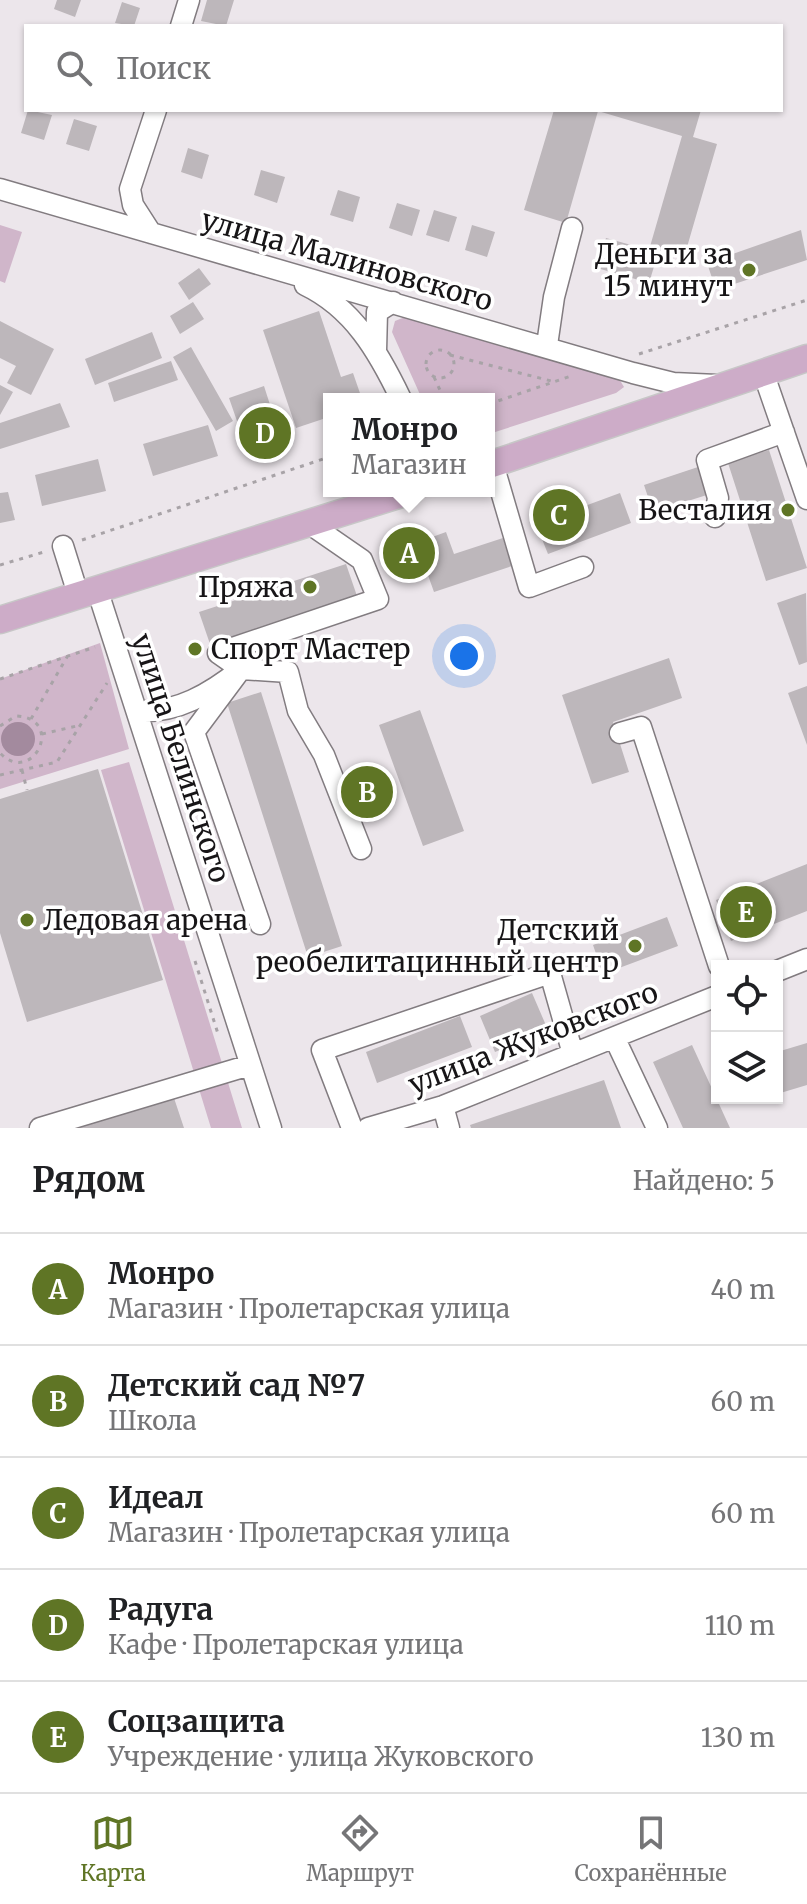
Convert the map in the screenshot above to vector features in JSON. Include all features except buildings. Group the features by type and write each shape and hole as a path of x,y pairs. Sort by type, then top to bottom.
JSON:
{"main road":[{"path":"495,464 807,358"},
{"path":"0,620 391,497"}],"street":[{"path":"181,24 186,1"},
{"path":"151,233 133,205 130,189 155,112"},
{"name":"улица Малиновского","path":"0,189 606,364 633,373 666,406"},
{"path":"547,345 554,297 572,228"},
{"path":"266,265 341,306 376,351 398,393"},
{"path":"376,351 377,312 393,302"},
{"path":"763,372 806,493"},
{"path":"633,373 673,383 729,385"},
{"path":"715,517 718,498 707,460 784,432"},
{"path":"495,478 529,587 583,567"},
{"path":"307,522 362,560 378,599 218,653 241,669 288,672 298,711 324,755 361,849"},
{"name":"улица Белинского","path":"63,546 88,591 137,711 271,1128"},
{"path":"137,711 150,712 206,696 241,669"},
{"path":"241,669 194,732 260,924"},
{"path":"620,733 641,727 717,960"},
{"path":"783,969 807,959"},
{"path":"352,1128 322,1050 550,973 573,1054"},
{"name":"улица Жуковского","path":"368,1128 443,1106 711,999"},
{"path":"615,1039 657,1128"},
{"path":"40,1128 250,1065"},
{"path":"443,1106 449,1128"}],"path":[{"path":"495,402 807,300"},
{"path":"441,393 427,368 429,357 436,351 555,382"},
{"path":"434,377 450,375 454,365 450,355"},
{"path":"0,565 323,459"},
{"path":"0,679 102,645"},
{"path":"31,719 67,657"},
{"path":"0,775 57,762 112,676"},
{"path":"0,726 16,716 31,719 42,734 39,750 28,761 12,762 0,753"},
{"path":"42,734 81,725"},
{"path":"22,770 27,790"}],"shaded area":[{"path":"0,225 22,232 5,283 0,281"},
{"path":"405,317 616,374 624,387 616,393 495,432 495,393 419,393 392,332 395,321"},
{"path":"100,643 129,749 0,789 0,679"},
{"path":"18,722 30,727 35,739 30,751 18,756 6,751 1,739 6,727"},
{"path":"129,762 242,1128 211,1128 101,770"}],"place":[{"name":"Деньги за 15 минут","path":"749,270"},
{"name":"Радуга","path":"265,433"},
{"name":"Весталия","path":"788,510"},
{"name":"Идеал","path":"559,515"},
{"name":"Монро","path":"409,553"},
{"name":"Пряжа","path":"310,587"},
{"name":"Спорт Мастер","path":"195,649"},
{"name":"Детский сад №7","path":"367,792"},
{"name":"Соцзащита","path":"746,912"},
{"name":"Ледовая арена","path":"27,920"},
{"name":"Детский реобелитацинный центр","path":"635,946"}]}
